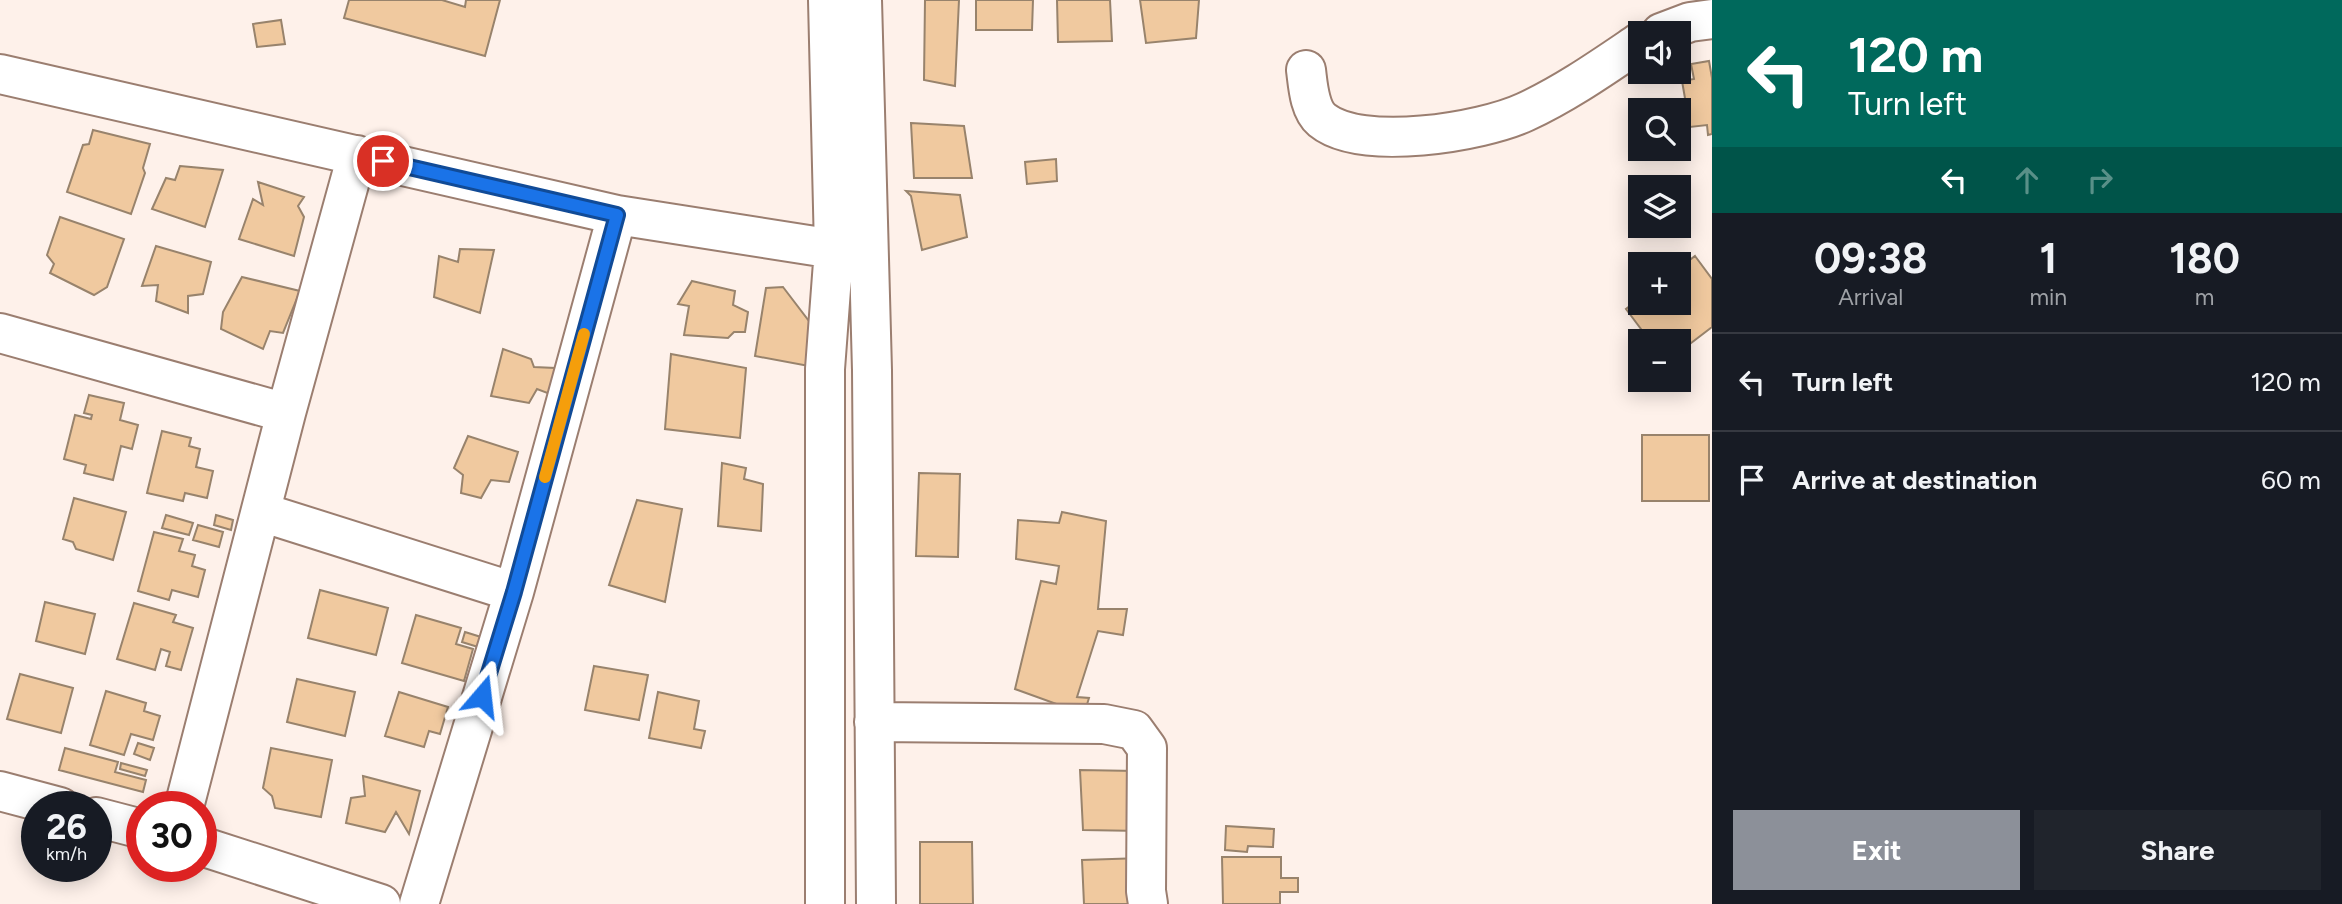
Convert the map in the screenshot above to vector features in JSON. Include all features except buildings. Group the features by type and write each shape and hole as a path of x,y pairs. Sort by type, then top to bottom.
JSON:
{"street":[{"path":"825,904 825,369 834,249 828,0"},
{"path":"862,0 872,370 876,904"},
{"path":"1691,22 1712,19"},
{"path":"1306,70 1310,99 1321,119 1346,132 1399,138 1463,131 1523,113 1592,75 1628,50"},
{"path":"0,74 617,215 834,249"},
{"path":"188,791 286,412 357,155"},
{"path":"419,904 514,592 617,215"},
{"path":"0,333 286,412"},
{"path":"261,512 514,592"},
{"path":"874,722 1104,724 1134,730 1147,748 1148,904"},
{"path":"0,791 21,797"},
{"path":"217,851 381,904"}],"slow traffic":[{"path":"545,477 584,334"}],"route":[{"path":"383,161 617,215 514,592 482,696"}]}
